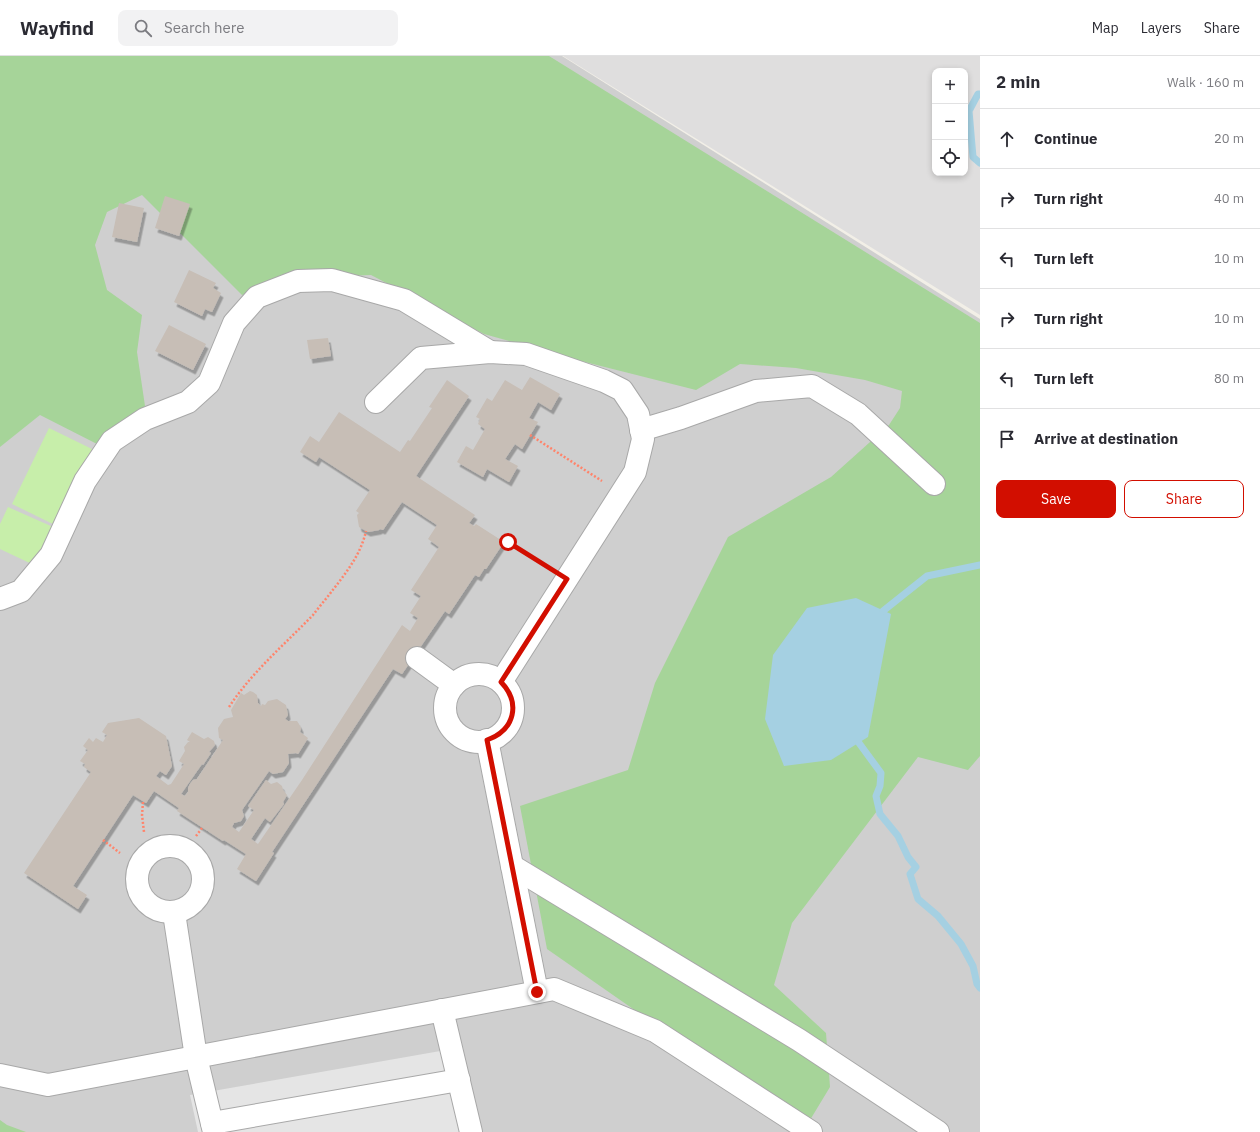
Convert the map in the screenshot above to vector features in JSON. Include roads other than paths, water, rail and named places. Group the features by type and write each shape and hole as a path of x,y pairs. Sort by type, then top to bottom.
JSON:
{"lane":[{"path":"0,599 21,591 51,555 85,481 112,441 145,419 188,402 209,383 234,323 257,297 298,281 332,280 404,300 490,352"},
{"path":"376,402 421,358 490,352 526,354 604,381 622,390 638,414 644,439 635,472 501,682"},
{"path":"641,430 681,418 756,391 812,386 858,414 934,484"},
{"path":"417,658 454,685"},
{"path":"477,674 486,674 501,682 511,695 513,703 513,711 507,726 502,733 487,740 480,741 466,739 460,735 450,725 447,719 447,697 454,685 469,675 477,674"},
{"path":"487,740 537,992"},
{"path":"512,866 799,1040 938,1132"},
{"path":"174,913 196,1057 213,1128 459,1080"},
{"path":"0,1075 48,1085 554,989 655,1031 811,1132"},
{"path":"442,1010 471,1132"}],"water":[{"path":"856,598 891,614 868,737 831,760 784,766 765,719 773,655 807,608"}],"waterway":[{"path":"980,94 978,94 969,111 973,157 980,163"},
{"path":"883,611 927,576 980,565"},
{"path":"859,743 881,773 880,786 876,796 880,814 898,836 908,857 916,867 910,874 918,899 938,916 961,944 973,966 977,984 980,988"}]}
